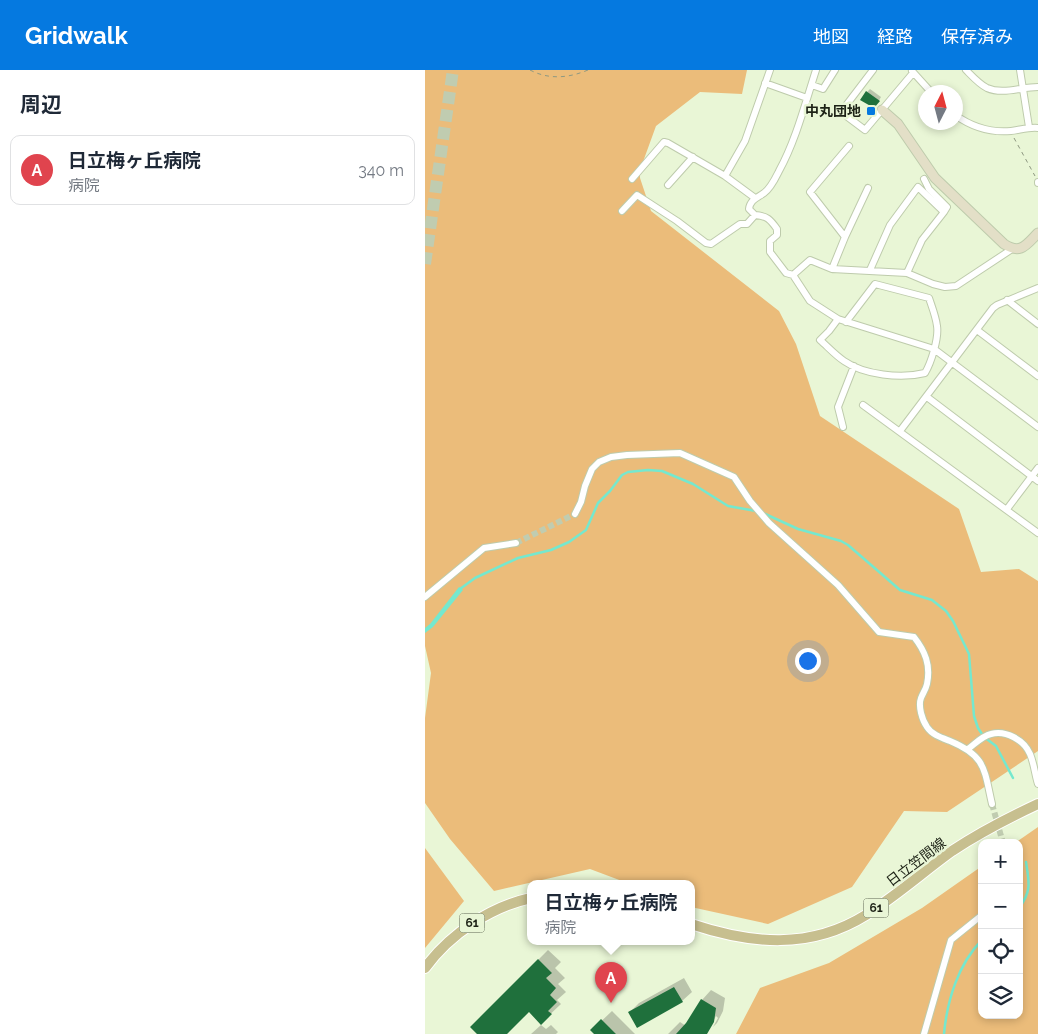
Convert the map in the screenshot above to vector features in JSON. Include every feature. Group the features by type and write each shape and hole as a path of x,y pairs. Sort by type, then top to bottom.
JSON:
{"main road":[{"name":"日立笠間線","path":"695,925 733,937 774,941 795,940 847,925 886,901 919,875 977,835 1038,804"},
{"name":"61","path":"425,968 441,949 472,923 505,907 527,899"}],"street":[{"path":"725,176 745,141 769,70"},
{"path":"816,70 787,157 773,182 750,205 749,210 755,216 770,218 777,229 777,235 770,241 770,252 786,273 793,275 810,300 838,319 934,349 1038,427"},
{"path":"812,85 823,88 835,70"},
{"path":"873,70 841,112 865,130 912,71 925,85"},
{"path":"966,70 987,88 1004,91 1038,87"},
{"path":"1020,70 1029,127"},
{"path":"765,83 807,98"},
{"path":"882,110 898,124 920,163 945,189 1011,249"},
{"path":"963,120 971,126 988,130 1010,131 1029,127 1038,128"},
{"path":"633,179 664,142 725,176 755,198"},
{"path":"845,237 810,192 849,146"},
{"path":"668,186 693,157"},
{"path":"907,273 922,240 947,207 929,189 924,180"},
{"path":"870,270 890,225 918,187 944,212"},
{"path":"832,269 868,188"},
{"path":"622,211 637,195 706,243 711,244 740,224 747,224 755,216"},
{"path":"793,275 810,260 832,269 907,273 933,284 945,287 956,286 1011,249 1024,247 1038,233"},
{"path":"838,319 821,340 845,362 873,373 902,376 925,373 934,349 938,327 929,298 875,284 846,322"},
{"path":"900,431 993,308 1007,300 1038,288"},
{"path":"1007,300 1038,324"},
{"path":"977,330 1038,376"},
{"path":"843,427 838,407 854,366"},
{"path":"927,397 1038,481"},
{"path":"863,405 1038,533"},
{"path":"575,514 581,502 591,469 599,462 611,457 680,453 734,477 769,523 838,585 879,632 914,637 927,659 929,672 927,685 920,700 922,717 928,728 938,737 968,749 979,760 985,772 992,804"},
{"path":"1007,509 1038,468"},
{"path":"425,597 484,548 516,543"},
{"path":"968,749 991,734 1005,734 1016,738 1025,745 1031,755 1038,784"},
{"path":"923,1034 951,940 978,919"}],"path":[{"path":"530,70 539,75 557,78 588,70"},
{"path":"1010,131 1038,182"}],"shaded area":[{"path":"425,70 747,70 742,94 700,92 656,126 640,170 640,178 651,211 779,311 796,344 820,416 959,509 981,572 1019,569 1038,581 1038,751 947,812 904,811 852,887 768,924 695,908 695,880 619,880 590,869 542,880 527,880 527,883 494,891 450,839 425,803 425,718 431,673 425,646"},
{"path":"1038,827 1038,1034 736,1034 760,988 829,963 922,908 978,869 978,1019 1023,1019 1023,839 1021,839"},
{"path":"425,848 464,901 425,948"}],"water":[{"path":"459,587 463,590 433,627 425,633 425,628"}],"building":[{"path":"866,91 880,101 874,108 860,100"},
{"path":"538,959 552,973 546,978 556,988 550,995 557,1002 548,1011 552,1014 541,1025 529,1012 507,1034 477,1034 470,1027"},
{"path":"674,987 683,1002 637,1028 628,1012"},
{"path":"701,999 716,1008 714,1022 707,1034 676,1034 686,1023"},
{"path":"601,1019 616,1034 594,1034 590,1030"}],"waterway":[{"path":"460,589 475,578 518,558 551,550 569,542 586,530 598,503 622,475 628,472 662,471 693,484 728,506 756,511"},
{"path":"763,513 798,529 841,541 900,590 932,600 946,611 969,654 974,716 978,728 984,737 996,746 1013,778"},
{"path":"1023,902 1029,886 1026,862"},
{"path":"944,1034 955,984 966,960 978,945"}],"tunnel":[{"path":"425,264 453,70"},
{"path":"516,543 575,514"},
{"path":"992,804 1002,839"}],"place":[{"name":"中丸団地","path":"871,111"},
{"name":"日立梅ヶ丘病院","path":"611,1003"}]}
